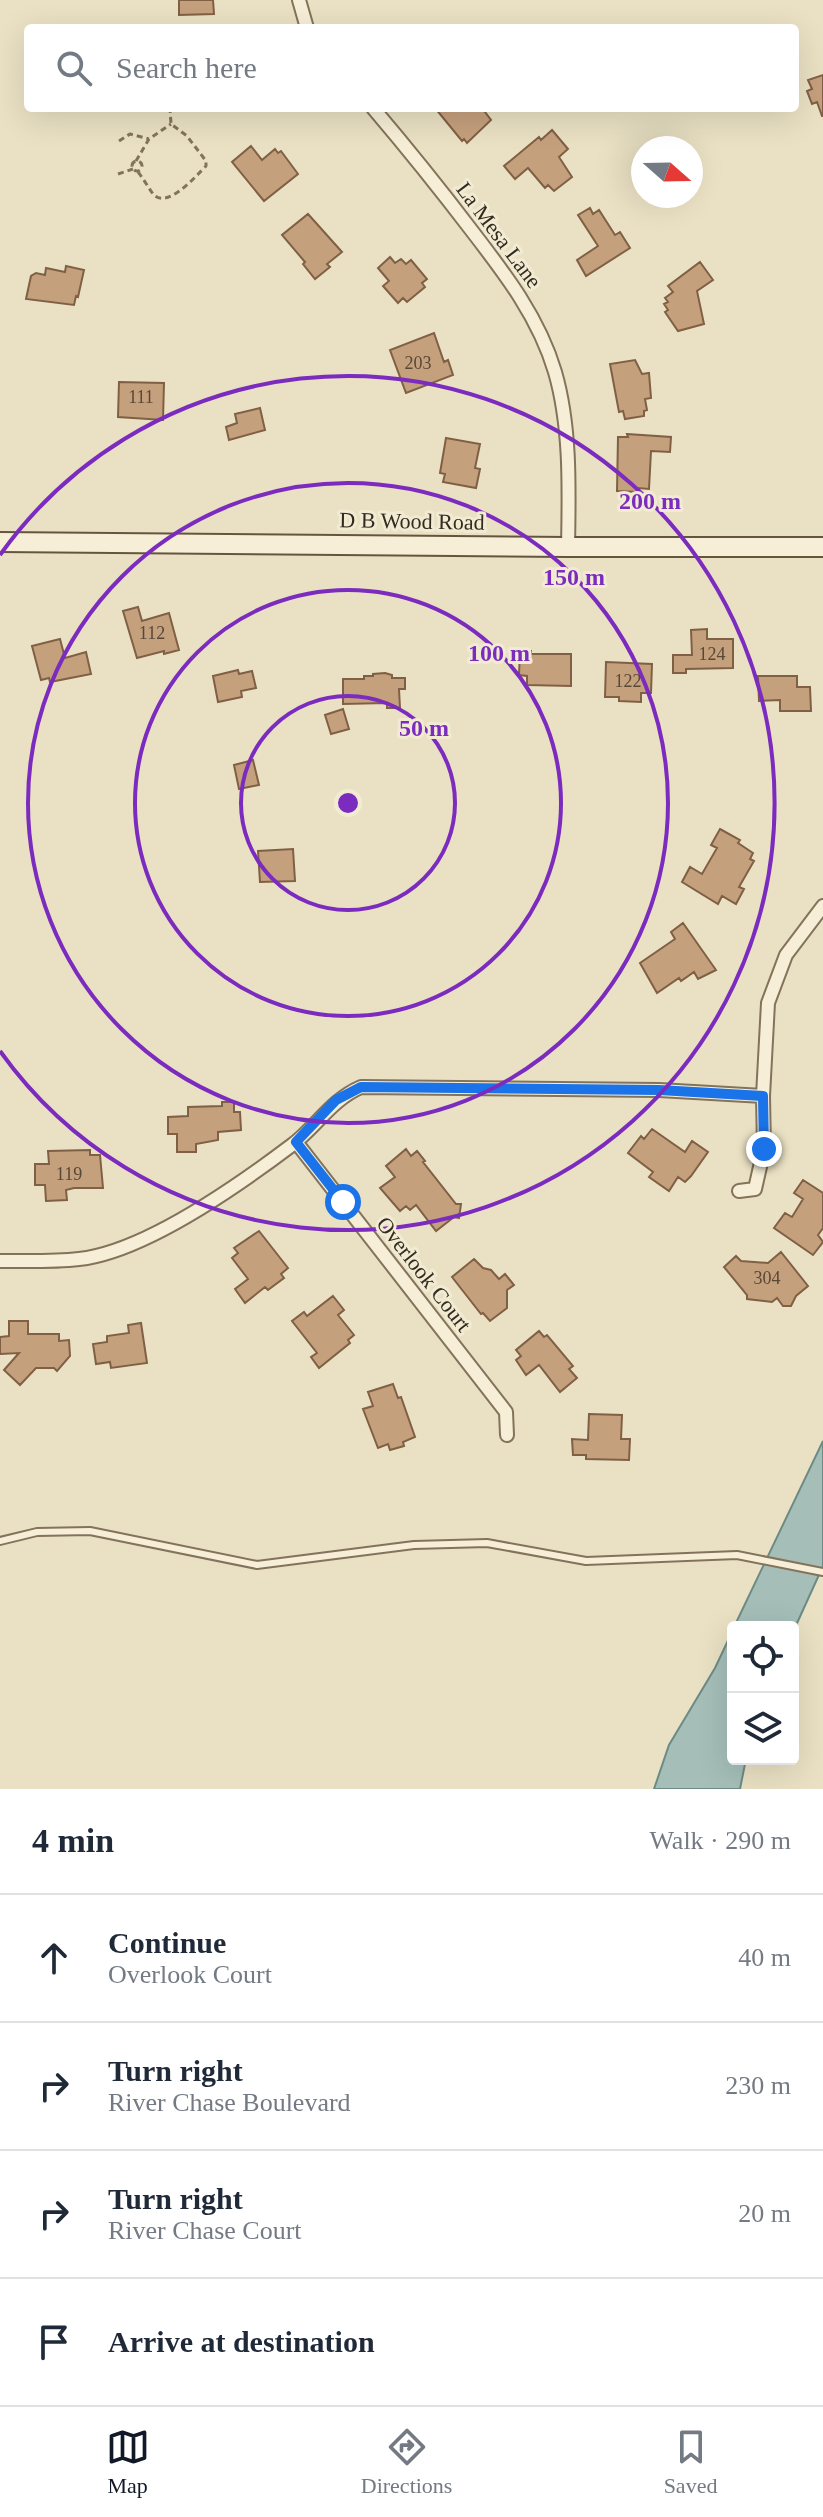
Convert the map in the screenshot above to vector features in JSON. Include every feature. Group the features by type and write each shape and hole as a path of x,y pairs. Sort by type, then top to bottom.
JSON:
{"main road":[{"name":"D B Wood Road","path":"0,542 823,547"}],"street":[{"path":"299,0 306,24"},
{"name":"La Mesa Lane","path":"376,112 513,284 531,314 555,374 563,419 568,475 568,547"},
{"path":"739,1191 755,1189 764,1149 763,1096 768,1003 786,955 823,906"},
{"path":"0,1261 80,1259 129,1246 239,1183 296,1142 336,1100 361,1087 659,1090 763,1096"},
{"name":"Overlook Court","path":"296,1142 506,1412 507,1435"}],"lane":[{"path":"0,1541 37,1532 90,1531 257,1565 414,1545 487,1543 586,1561 737,1555 823,1572"}],"path":[{"path":"118,174 133,169 160,198 174,195 206,166 206,161 187,136 171,124 170,112"},
{"path":"133,169 149,139 171,124"},
{"path":"119,141 130,134 149,139"},
{"path":"136,161 142,165 138,172"}],"water":[{"path":"823,1441 823,1566 798,1621 737,1621"},
{"path":"727,1643 727,1765 745,1765 740,1789 654,1789 669,1745"}],"building":[{"path":"179,0 213,0 214,14 179,15"},
{"path":"823,75 822,116 817,102 812,104 807,91 812,89 808,80"},
{"path":"438,112 485,112 491,120 467,143 464,139 462,141"},
{"path":"552,130 568,149 559,157 572,177 554,191 548,185 545,188 528,168 515,179 504,166"},
{"path":"251,146 262,160 275,149 278,153 281,151 298,174 264,201 232,162"},
{"path":"590,208 593,214 599,210 615,235 620,232 630,248 586,276 577,260 598,246 578,215"},
{"path":"308,214 342,252 315,279 282,235"},
{"path":"390,257 395,263 401,259 406,264 411,260 427,279 422,283 425,287 407,302 403,298 398,303 383,286 389,281 378,268"},
{"path":"700,262 713,280 697,291 704,324 678,331 665,312 668,310 664,304 668,302 665,298 673,292 668,286"},
{"path":"66,266 84,270 74,305 26,299 31,276 36,273 45,275 46,268 65,272"},
{"path":"434,333 444,362 448,360 453,375 406,393 390,350"},
{"path":"635,360 642,374 649,373 651,398 645,399 647,410 644,416 625,419 623,411 619,412 610,364"},
{"path":"119,382 164,383 163,420 118,417"},
{"path":"260,408 265,430 229,440 226,427 237,423 235,414"},
{"path":"627,434 671,437 670,452 651,451 649,489 617,491 618,437 628,437"},
{"path":"446,438 480,444 475,468 480,469 476,488 443,482 445,474 440,473"},
{"path":"138,607 142,621 169,613 179,650 137,658 123,611"},
{"path":"707,629 707,639 733,639 733,668 686,669 686,673 673,673 673,655 692,655 691,630"},
{"path":"60,639 65,658 86,652 91,674 50,682 49,678 41,680 32,646"},
{"path":"520,651 571,654 571,686 527,685 527,676 519,675"},
{"path":"606,662 652,664 651,693 641,693 641,702 605,697"},
{"path":"238,670 239,674 252,671 256,688 241,691 242,697 218,702 213,676"},
{"path":"392,675 392,678 405,678 405,689 399,689 400,708 387,708 387,703 343,704 343,679 364,679 364,676"},
{"path":"758,676 797,676 797,687 810,687 811,711 780,711 780,700 759,701"},
{"path":"343,709 349,729 331,734 325,715"},
{"path":"253,760 259,785 239,789 234,765"},
{"path":"720,829 740,840 738,843 753,853 750,859 754,861 739,887 744,889 736,904 722,896 718,904 682,882 690,867 702,874 717,848 711,845"},
{"path":"293,849 295,881 260,882 258,851"},
{"path":"683,923 716,970 698,979 694,972 657,993 640,963 675,939 671,932"},
{"path":"222,1102 234,1102 234,1112 240,1112 241,1130 218,1132 218,1140 196,1144 196,1152 177,1152 177,1134 168,1134 168,1117 188,1116 188,1107 222,1106"},
{"path":"652,1129 685,1152 692,1141 708,1152 685,1182 678,1177 669,1191 649,1177 653,1172 628,1153 641,1136 644,1139"},
{"path":"406,1149 411,1156 417,1151 456,1204 461,1204 459,1218 454,1217 436,1231 416,1205 410,1210 406,1206 400,1211 380,1188 395,1177 386,1166"},
{"path":"90,1150 90,1155 100,1155 103,1188 74,1188 66,1190 67,1200 46,1201 45,1185 35,1185 35,1164 49,1164 48,1151"},
{"path":"803,1180 823,1193 823,1228 818,1235 823,1242 813,1255 774,1228 785,1213 792,1217 803,1199 794,1193"},
{"path":"259,1231 288,1268 281,1274 284,1278 268,1290 265,1287 245,1303 235,1289 248,1279 232,1258 238,1253 234,1248"},
{"path":"781,1252 808,1286 796,1296 791,1306 783,1306 777,1298 772,1302 747,1299 724,1267 736,1256 741,1261 768,1263"},
{"path":"474,1259 499,1279 505,1274 514,1285 507,1290 507,1308 490,1321 452,1277"},
{"path":"333,1296 344,1310 338,1315 354,1335 348,1340 350,1343 319,1368 311,1357 317,1353 292,1321 304,1312 307,1316"},
{"path":"9,1321 28,1321 28,1334 59,1334 59,1341 69,1340 70,1356 57,1371 54,1368 36,1368 20,1385 4,1370 19,1353 0,1354 0,1337 9,1336"},
{"path":"141,1323 147,1363 111,1368 110,1362 96,1364 93,1344 107,1342 107,1336 129,1333 128,1325"},
{"path":"539,1331 544,1337 547,1335 573,1366 569,1369 577,1378 560,1392 539,1365 526,1375 516,1360 521,1356 516,1350"},
{"path":"393,1384 398,1398 401,1397 415,1437 403,1442 404,1446 390,1450 388,1444 378,1448 363,1409 373,1406 368,1392"},
{"path":"589,1414 622,1415 621,1439 630,1439 629,1460 586,1459 586,1455 573,1455 572,1439 588,1440"}],"route":[{"path":"343,1202 296,1142 336,1100 361,1087 659,1090 763,1096 764,1149"}]}
